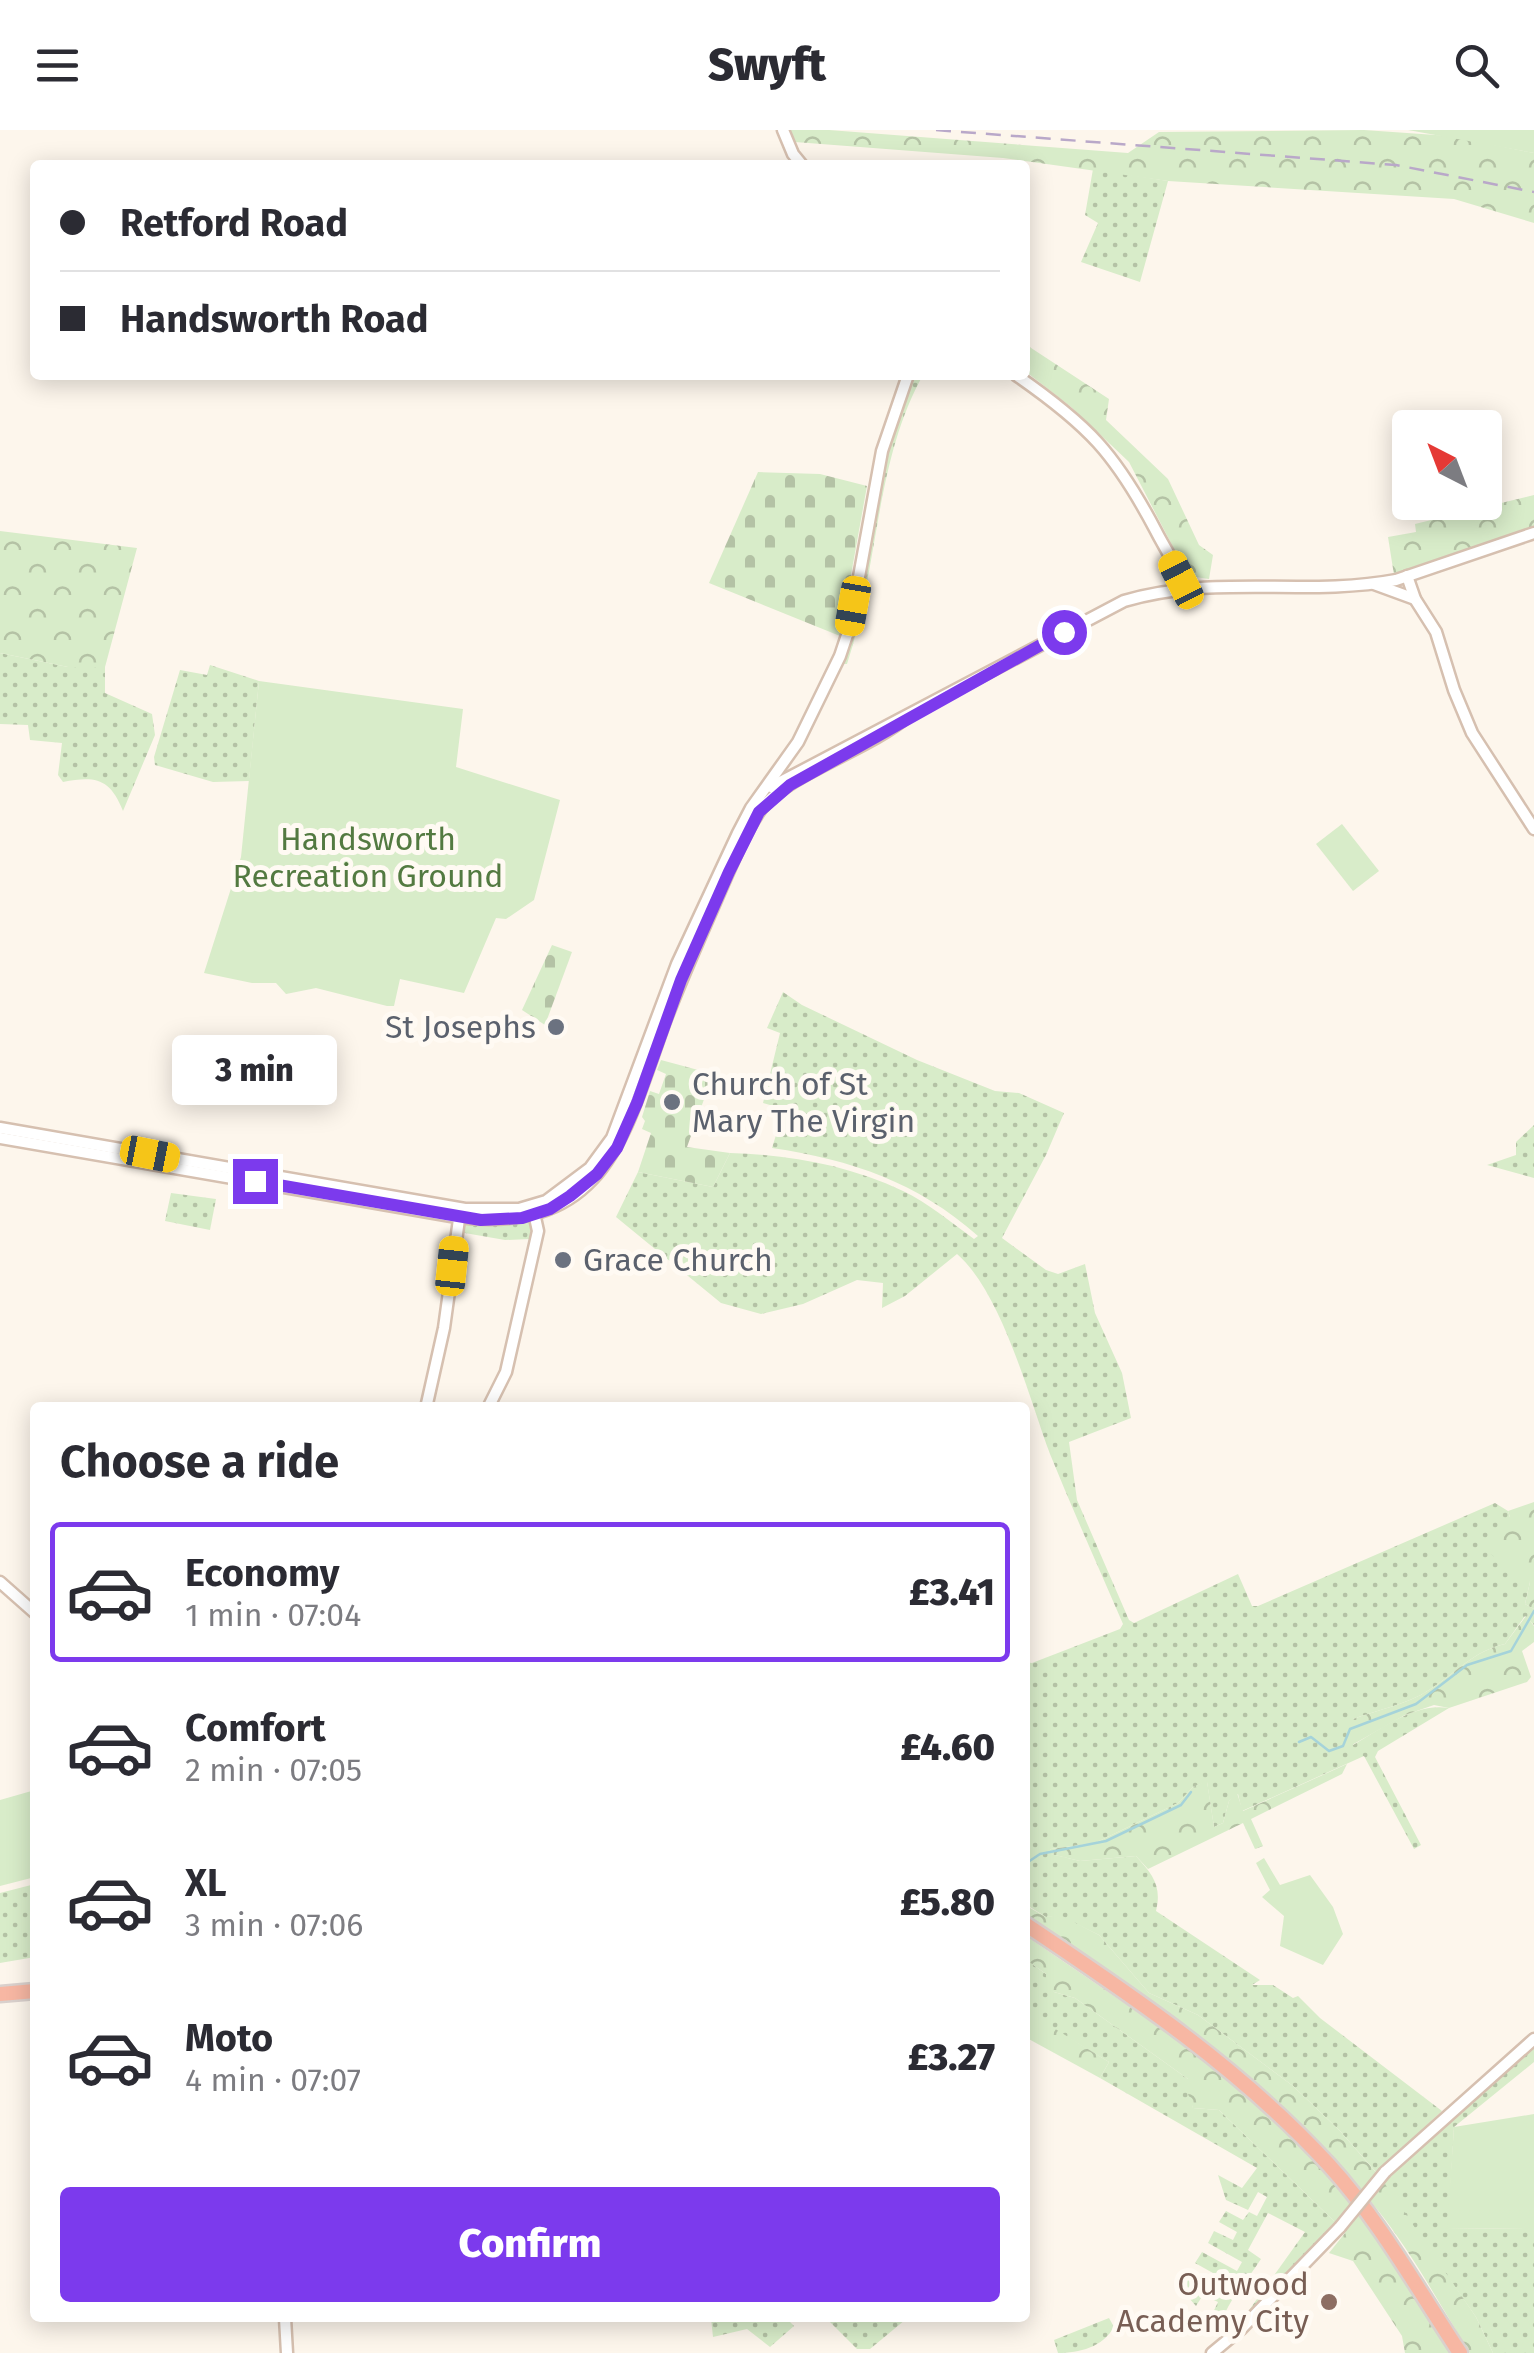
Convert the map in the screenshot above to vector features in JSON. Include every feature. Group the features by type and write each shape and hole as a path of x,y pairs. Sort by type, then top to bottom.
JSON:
{"highway":[{"path":"1030,1928 1226,2066 1264,2099 1332,2168 1364,2209 1460,2353"},
{"path":"0,1994 30,1991"}],"main road":[{"path":"784,130 799,160"},
{"path":"788,779 798,747 845,642 873,490 906,380"},
{"path":"1023,380 1086,427 1109,452 1140,502 1183,588"},
{"path":"677,978 755,818 788,779 1106,609 1138,596 1183,588 1373,584 1402,578 1534,533"},
{"path":"1402,578 1436,632 1472,733 1534,829"},
{"path":"1373,584 1412,597"},
{"path":"766,791 891,731 908,716"},
{"path":"798,747 812,763"},
{"path":"0,1128 502,1220 531,1211 568,1192 612,1138 745,818 798,747"},
{"path":"782,765 788,779"},
{"path":"0,1138 216,1170"},
{"path":"491,1402 506,1372 538,1230 531,1211"},
{"path":"427,1402 444,1328 461,1213"},
{"path":"0,1582 30,1609"},
{"path":"1212,2353 1254,2316 1340,2227 1386,2172 1534,2038"},
{"path":"285,2322 287,2353"}],"green space":[{"path":"790,130 829,130 1128,153 1159,132 1364,130 1450,136 1534,153 1534,223 1454,199 1168,181 1030,160 795,142"},
{"path":"1408,130 1534,130 1534,153"},
{"path":"1093,169 1168,181 1140,282 1081,262 1098,223 1085,215"},
{"path":"1030,347 1109,399 1106,420 1168,479 1199,545 1213,555 1209,579 1188,576 1129,462 1030,375"},
{"path":"910,380 921,380 895,443 857,629 847,664 841,664 882,467"},
{"path":"758,472 820,474 867,486 840,636 709,583"},
{"path":"1534,495 1534,528 1394,575 1388,537 1416,532 1415,524 1431,520 1502,520 1502,503"},
{"path":"0,531 137,548 105,667 68,667 0,653"},
{"path":"0,653 68,667 105,667 105,693 152,714 155,735 123,811 113,792 100,782 63,782 58,775 62,743 30,740 28,725 0,724"},
{"path":"210,665 259,681 249,781 213,782 155,765 154,757 180,670 207,675"},
{"name":"Handsworth Recreation Ground","path":"259,681 463,709 456,767 560,800 534,900 506,919 496,918 464,993 400,979 394,1006 387,1006 316,988 286,994 276,983 252,983 204,973 241,857"},
{"path":"1342,824 1379,871 1353,891 1316,844"},
{"path":"552,945 572,952 545,1025 522,1010"},
{"path":"783,992 917,1060 995,1091 1019,1093 1064,1113 1002,1238 1046,1270 1058,1274 1085,1264 1095,1313 1122,1373 1131,1418 1069,1442 1077,1500 1129,1620 1134,1623 1238,1574 1252,1606 1258,1606 1495,1503 1508,1511 1530,1582 1525,1604 1534,1609 1534,1625 1525,1616 1505,1644 1474,1657 1421,1695 1353,1719 1353,1745 1411,1713 1449,1708 1378,1751 1375,1757 1421,1845 1414,1849 1364,1756 1242,1811 1238,1794 1229,1801 1223,1823 1214,1827 1207,1782 1193,1787 1178,1803 1095,1843 1051,1849 1047,1853 1080,1861 1136,1856 1155,1881 1156,1911 1260,1980 1252,1985 1273,1985 1293,1998 1298,1996 1320,2018 1442,2111 1376,2172 1293,2086 1198,2015 1149,1993 1099,1935 1060,1916 1046,1917 1030,1907 1030,1663 1120,1629 1123,1624 1050,1454 1001,1320 973,1271 957,1254 905,1296 882,1308 883,1283 857,1280 803,1304 761,1314 721,1303 616,1217 638,1172 713,1187 730,1153 753,1154 797,1159 861,1174 922,1201 974,1239 978,1236 931,1201 882,1176 829,1159 772,1148 784,1109 763,1103 780,1033 767,1028"},
{"path":"661,1060 713,1074 687,1147 730,1153 713,1187 638,1172 651,1133 642,1129 642,1117 650,1091 659,1094 666,1074 657,1070"},
{"path":"1534,1125 1534,1178 1487,1165 1516,1155 1516,1142"},
{"path":"171,1193 216,1199 210,1230 165,1221"},
{"path":"464,1220 533,1221 530,1239 505,1240 459,1232"},
{"path":"1534,1502 1534,1609 1525,1604 1530,1582 1478,1545 1510,1517 1508,1511"},
{"path":"1526,1616 1534,1626 1534,1642 1522,1651 1531,1677 1527,1682 1449,1708 1434,1705 1405,1715 1352,1745 1348,1741 1345,1727 1353,1719 1421,1695 1474,1657 1505,1644"},
{"path":"1347,1764 1342,1774 1251,1819 1263,1846 1255,1849 1243,1823 1148,1869 1136,1856 1080,1861 1046,1853 1095,1843 1178,1803 1193,1787 1207,1781 1214,1827 1223,1823 1229,1801 1237,1793 1243,1811"},
{"path":"30,1791 30,1878 0,1886 0,1800"},
{"path":"1264,1858 1280,1885 1310,1875 1333,1907 1343,1934 1323,1965 1280,1946 1284,1916 1262,1897 1270,1890 1256,1863"},
{"path":"30,1885 30,1958 0,1963 0,1893"},
{"path":"1030,1908 1046,1917 1060,1915 1099,1935 1149,1993 1198,2015 1293,2086 1340,2131 1381,2178 1476,2317 1493,2353 1470,2353 1392,2229 1300,2126 1214,2052 1030,1922"},
{"path":"1030,1938 1210,2064 1278,2122 1348,2201 1450,2353 1405,2353 1402,2336 1353,2261 1329,2253 1345,2233 1335,2222 1219,2110 1193,2108 1186,2088 1188,2079 1075,1998 1054,1992 1046,1985 1046,1974 1030,1963"},
{"path":"1030,1963 1046,1974 1054,1992 1075,1998 1188,2079 1193,2108 1219,2110 1335,2222 1247,2313 1305,2232 1268,2213 1248,2250 1261,2259 1228,2307 1224,2315 1234,2322 1220,2335 1209,2321 1218,2302 1203,2295 1196,2306 1181,2289 1191,2272 1227,2290 1231,2283 1195,2263 1202,2252 1237,2271 1242,2262 1208,2243 1214,2231 1233,2240 1237,2232 1219,2222 1226,2211 1243,2220 1249,2212 1257,2216 1267,2197 1258,2192 1248,2210 1226,2200 1218,2175 1242,2188 1257,2168 1100,2078 1109,2062 1030,2015"},
{"path":"1030,2013 1109,2062 1100,2078 1030,2040"},
{"path":"1534,2047 1534,2062 1454,2127 1448,2228 1534,2229 1534,2353 1493,2353 1476,2317 1383,2184"},
{"path":"1534,2114 1534,2229 1447,2228 1454,2127"},
{"path":"1109,2318 1114,2327 1097,2344 1058,2353 1054,2340"},
{"path":"711,2322 790,2322 794,2326 770,2347 747,2329 713,2337"},
{"path":"830,2322 903,2322 870,2349 857,2349"}],"waterway":[{"path":"1299,1742 1311,1737 1329,1751 1343,1746 1350,1729 1416,1704 1467,1665 1511,1651 1534,1611"},
{"path":"1030,1861 1040,1854 1106,1841 1181,1805 1191,1792"}],"railway":[{"path":"936,130 1396,165 1534,192"}],"place":[{"name":"St Josephs","path":"556,1027"},
{"name":"Church of St Mary The Virgin","path":"672,1102"},
{"name":"Grace Church","path":"563,1260"},
{"name":"Outwood Academy City","path":"1329,2302"}],"route":[{"path":"255,1181 481,1220 522,1218 550,1209 570,1196 607,1162 628,1126 695,946 764,806 790,785 891,731 908,716 1064,632"}]}
